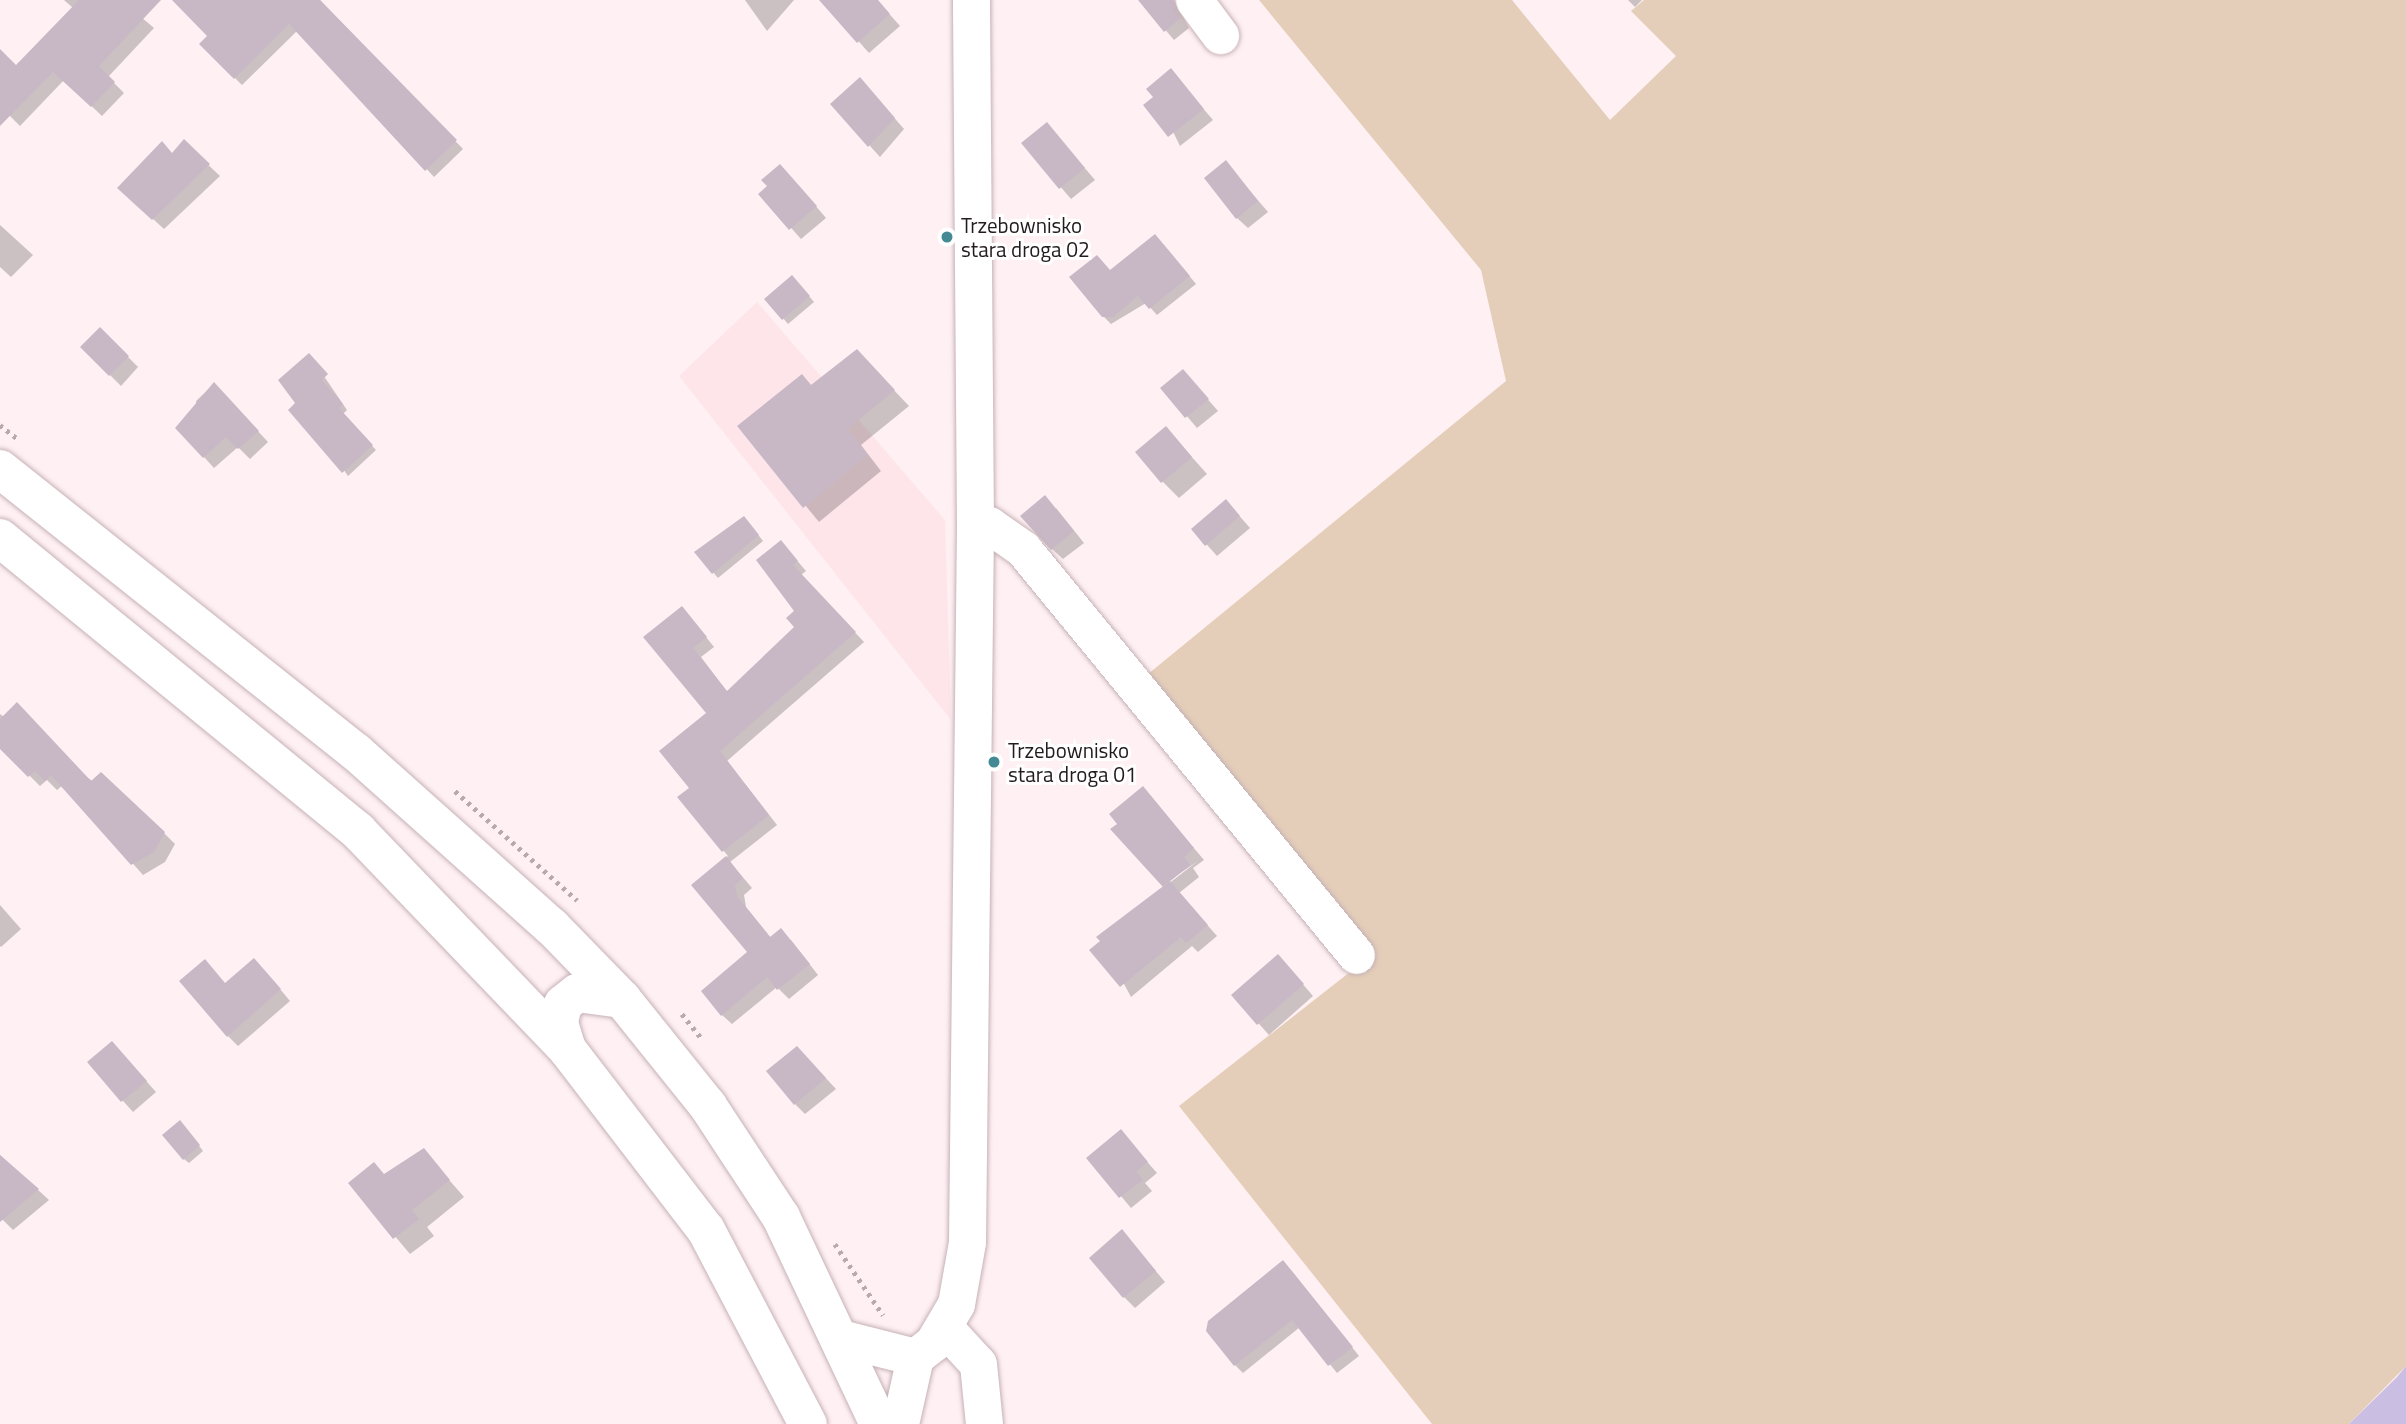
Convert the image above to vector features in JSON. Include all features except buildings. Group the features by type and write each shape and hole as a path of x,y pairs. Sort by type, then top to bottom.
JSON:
{"main road":[{"path":"0,469 356,752 552,927 622,999 741,1151 844,1339 879,1424"},
{"path":"0,538 358,831 567,1049 706,1230 808,1424"},
{"path":"567,1049 559,1022 563,1004 577,993 622,999"}],"street":[{"path":"900,1424 915,1357 944,1326 962,1287 967,1242 975,526 971,0"},
{"path":"1194,0 1220,35"},
{"path":"975,526 989,525 1023,548 1356,956"},
{"path":"944,1326 978,1364 984,1424"},
{"path":"844,1339 915,1357"}],"shaded area":[{"path":"1259,0 1512,0 1610,120 1676,56 1631,11 1644,0 2406,0 2406,1366 2349,1424 1432,1424 1179,1106 1364,961 1142,679 1506,381 1481,270"},
{"path":"757,302 945,520 951,720 679,376"},
{"path":"2406,1366 2406,1424 2349,1424 2397,1377"}],"place":[{"name":"Trzebownisko stara droga 02","path":"947,237"},
{"name":"Trzebownisko stara droga 01","path":"994,762"}]}
